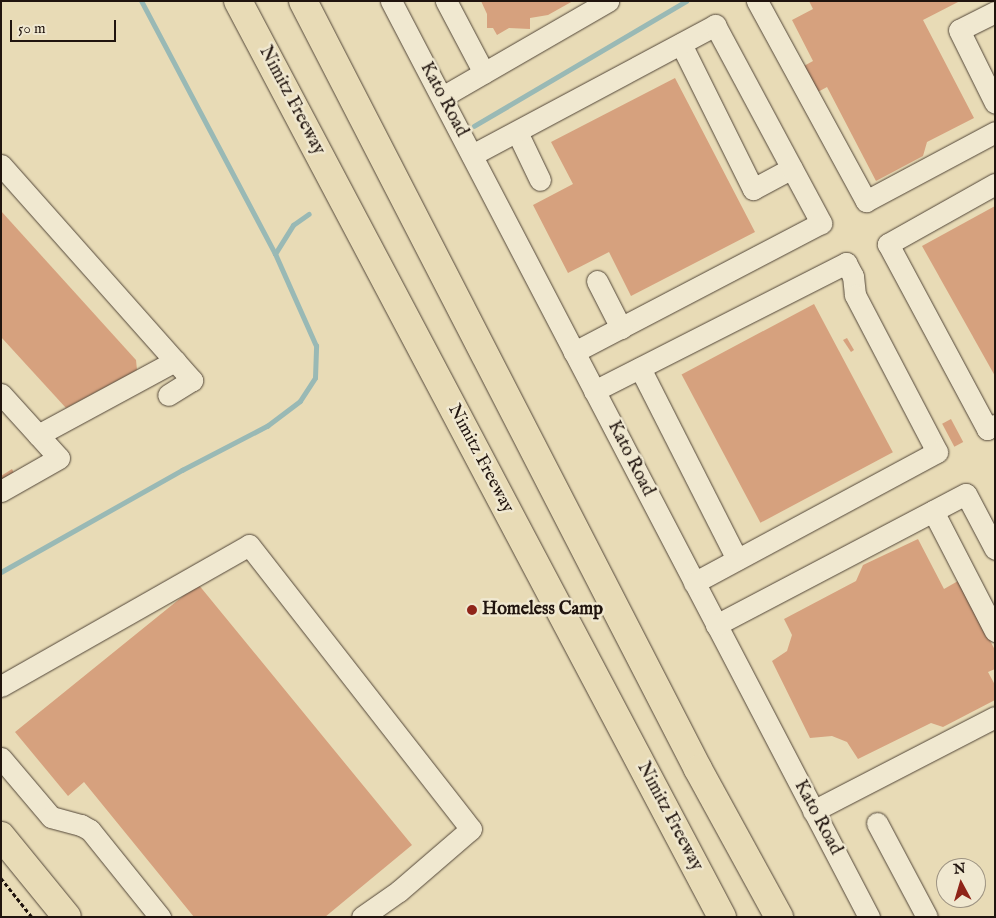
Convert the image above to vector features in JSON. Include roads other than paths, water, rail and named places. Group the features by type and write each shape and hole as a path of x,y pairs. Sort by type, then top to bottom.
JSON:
{"main road":[{"name":"Nimitz Freeway","path":"238,1 722,917"},
{"path":"304,1 693,760 779,917"},
{"path":"1,836 67,917"}],"street":[{"name":"Kato Road","path":"391,1 869,917"},
{"path":"446,1 484,73"},
{"path":"442,97 608,1"},
{"path":"758,1 866,201 995,132"},
{"path":"993,16 959,30 995,103"},
{"path":"472,155 716,25 821,223 574,352"},
{"path":"681,44 753,189 792,168"},
{"path":"517,132 540,180"},
{"path":"1,164 192,380 168,395"},
{"path":"995,184 888,244 988,429 995,425"},
{"path":"594,391 846,263 853,276 855,295 937,452 694,583"},
{"path":"597,281 621,328"},
{"path":"38,435 175,361"},
{"path":"640,368 738,559"},
{"path":"1,394 59,458 1,491"},
{"path":"716,625 966,494 995,549"},
{"path":"933,511 995,631"},
{"path":"1,686 249,545 470,829 399,891 362,917"},
{"path":"813,811 995,716"},
{"path":"1,758 51,817 81,825 90,830 160,917"},
{"path":"877,823 927,917"}],"waterway":[{"path":"1,572 182,470 267,426 300,401 315,378 316,346 275,254 141,1"},
{"path":"474,126 686,1"},
{"path":"275,254 293,225 309,214"}],"place":[{"name":"Homeless Camp","path":"472,610"}]}
